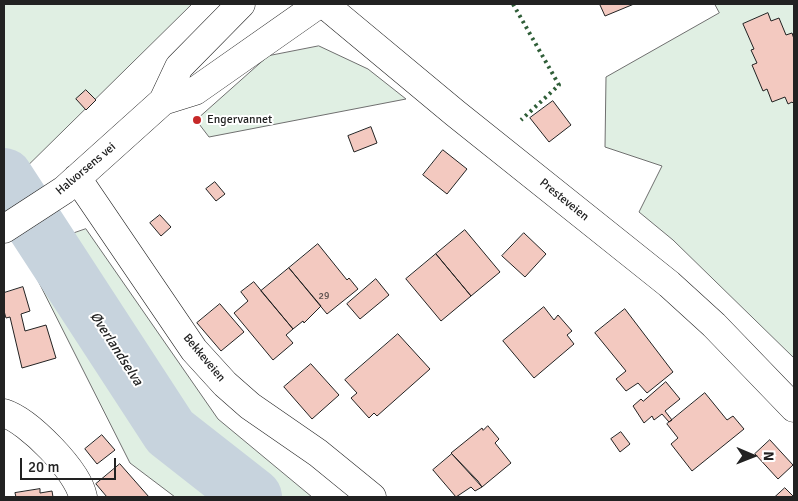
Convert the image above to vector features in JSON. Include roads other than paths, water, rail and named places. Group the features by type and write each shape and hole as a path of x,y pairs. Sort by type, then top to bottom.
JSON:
{"street":[{"name":"Halvorsens vei","path":"5,229 70,184 163,101 180,68 240,4"},
{"name":"Halvorsens vei","path":"163,101 194,90 319,4"},
{"name":"Presteveien","path":"324,4 455,113 669,284 714,325 794,408"},
{"name":"Bekkeveien","path":"70,184 194,350 225,384 250,406 318,452 372,497"},
{"path":"4,413 10,415 36,435 69,468 83,497"}],"waterway":[{"name":"Øverlandselva","path":"4,177 170,432 253,497"}],"place":[{"name":"Engervannet","path":"197,120"}]}
